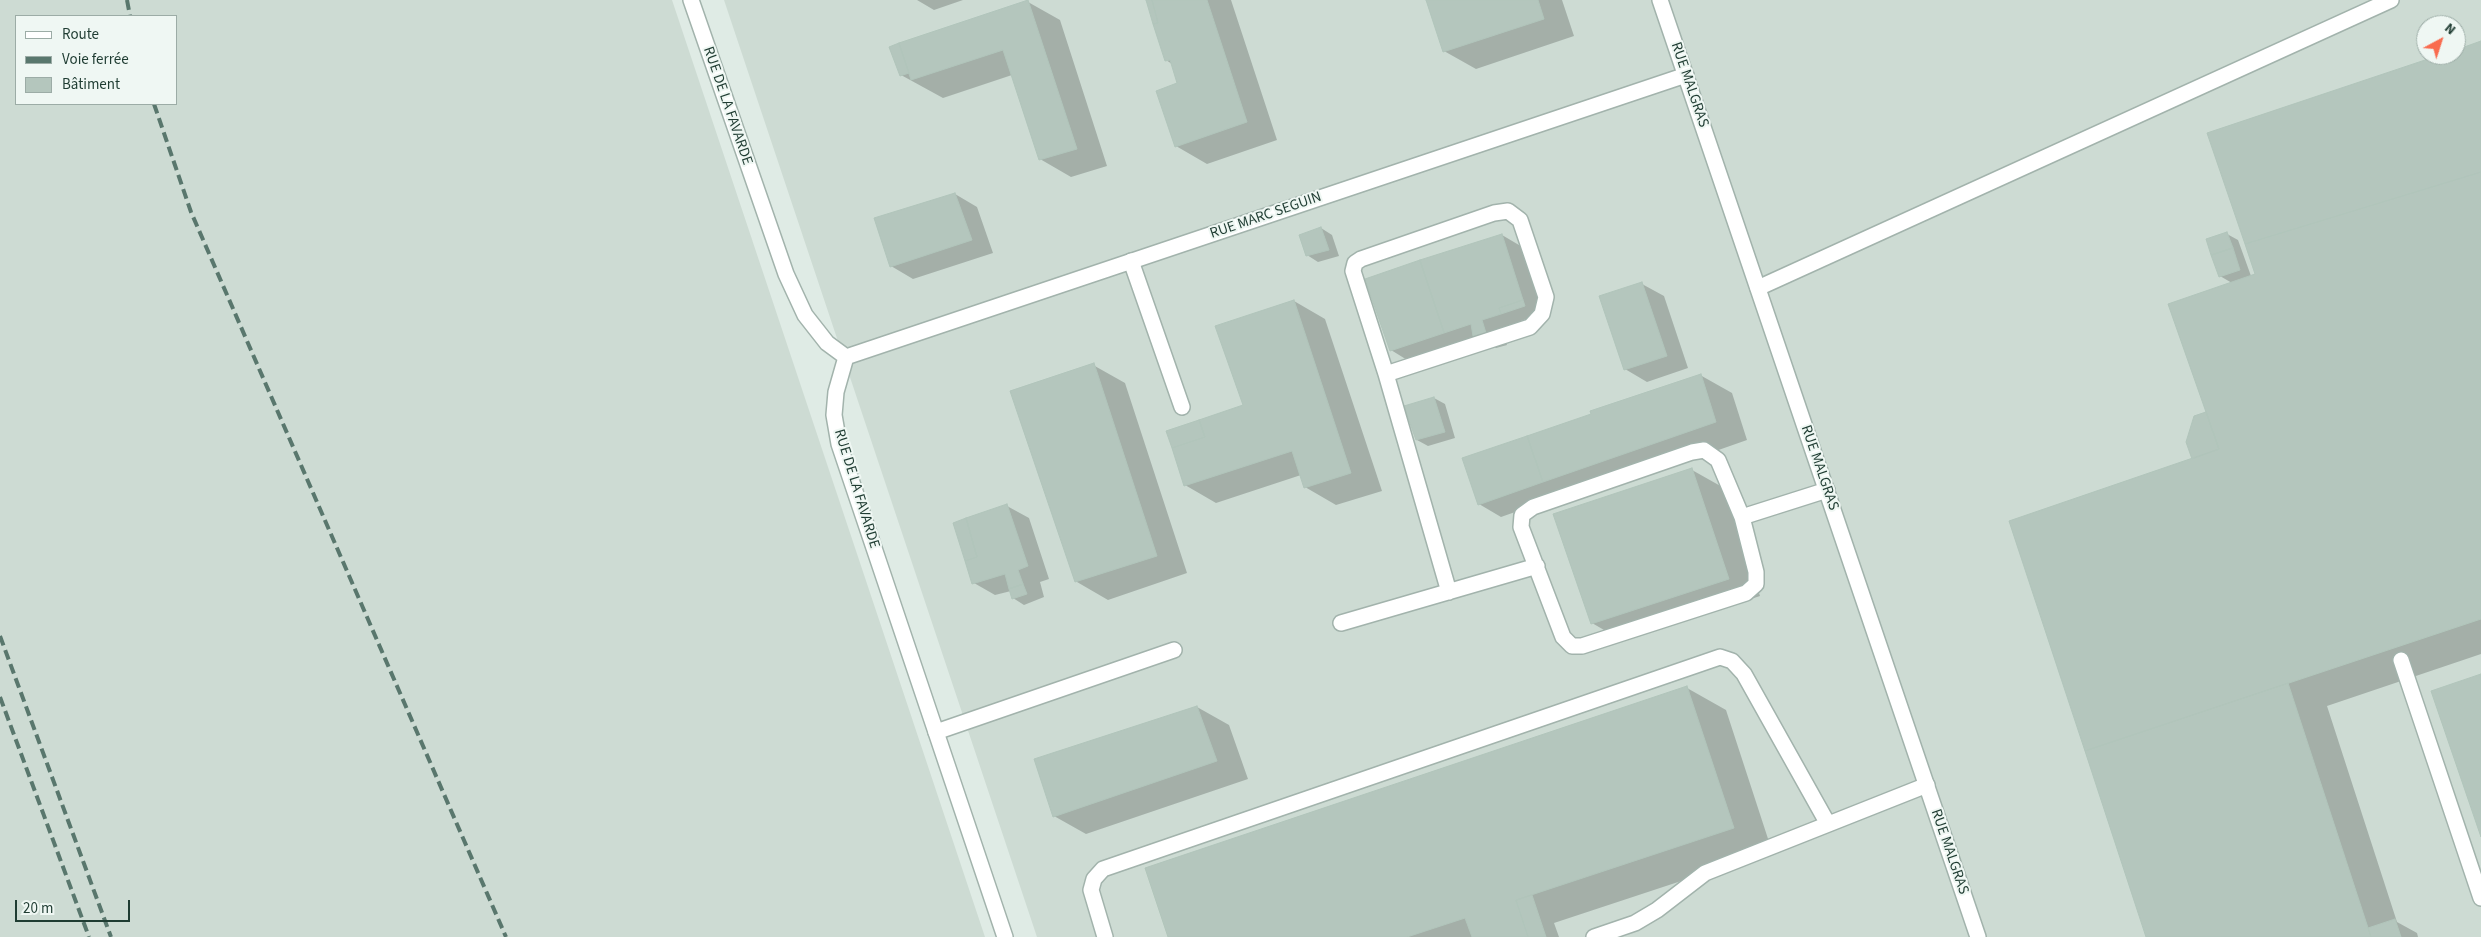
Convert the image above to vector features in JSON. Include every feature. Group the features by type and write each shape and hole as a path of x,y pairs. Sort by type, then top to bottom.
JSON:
{"street":[{"name":"RUE DE LA FAVARDE","path":"691,0 786,274 805,315 827,343 846,356 836,392 834,415 839,444 1005,937"},
{"name":"RUE MALGRAS","path":"1660,0 1978,937"},
{"path":"1758,288 2391,0"},
{"name":"RUE MARC SEGUIN","path":"846,356 1686,75"},
{"path":"1386,374 1530,327 1536,321 1542,314 1546,297 1520,220 1508,211 1494,213 1361,259 1356,263 1353,271 1386,374 1449,592"},
{"path":"1132,261 1182,407"},
{"path":"1704,450 1718,460 1742,517 1756,572 1756,584 1746,593 1582,646 1572,646 1563,637 1522,527 1522,515 1533,507 1692,452 1704,450"},
{"path":"1742,517 1827,490"},
{"path":"1341,624 1536,566"},
{"path":"936,732 1174,650"},
{"path":"1105,937 1091,890 1094,878 1103,869 1720,657 1732,661 1744,674 1828,824"},
{"path":"2401,660 2481,898"},
{"path":"1594,937 1636,923 1657,910 1705,874 1927,785"}],"shaded area":[{"path":"0,0 672,0 985,937 0,937"},
{"path":"724,0 2481,0 2481,937 1037,937"}],"building":[{"path":"1028,0 1077,149 1039,160 1003,50 911,80 899,43"},
{"path":"1146,0 1152,0 1158,23 1153,24"},
{"path":"1152,0 1207,0 1247,122 1175,147 1156,91 1177,83 1170,60 1165,61 1153,24 1158,23"},
{"path":"1426,0 1538,0 1544,19 1443,52"},
{"path":"2481,41 2481,172 2245,244 2207,133 2416,63 2416,65 2466,65 2466,46"},
{"path":"899,43 909,73 900,76 889,47"},
{"path":"2481,172 2481,619 2085,751 2009,521 2219,449 2168,304 2255,274 2245,244"},
{"path":"955,193 972,240 890,267 874,218"},
{"path":"1321,227 1329,250 1306,256 1299,235"},
{"path":"2227,232 2233,248 2211,255 2206,239"},
{"path":"1502,234 1523,300 1499,308 1501,314 1482,320 1486,333 1473,336 1471,324 1444,333 1420,260"},
{"path":"2233,248 2240,270 2219,277 2211,255"},
{"path":"1420,260 1444,333 1390,351 1365,279"},
{"path":"1642,282 1667,356 1624,370 1599,296"},
{"path":"1294,300 1351,473 1304,488 1292,451 1184,486 1172,448 1205,437 1199,420 1243,405 1215,326"},
{"path":"1523,300 1525,306 1501,314 1499,308"},
{"path":"1094,363 1157,556 1075,582 1010,391"},
{"path":"1701,374 1716,422 1543,482 1527,436 1591,414 1590,411"},
{"path":"1434,397 1445,432 1416,440 1404,406"},
{"path":"2206,412 2219,449 2192,459 2186,442 2194,416"},
{"path":"1199,420 1205,437 1172,448 1166,431"},
{"path":"1527,436 1543,482 1478,505 1462,458"},
{"path":"1692,468 1729,579 1591,624 1553,514"},
{"path":"1007,504 1028,566 1018,570 1023,584 1009,589 1005,574 972,584 965,561 977,557 966,518"},
{"path":"966,518 977,557 965,561 953,523"},
{"path":"1023,584 1027,594 1012,599 1009,589"},
{"path":"2481,674 2481,837 2431,691"},
{"path":"2288,683 2371,937 2146,937 2085,751"},
{"path":"1687,686 1734,828 1516,900 1528,937 1472,937 1465,918 1407,937 1168,937 1145,868"},
{"path":"1197,706 1217,761 1053,817 1034,759"},
{"path":"1532,895 1546,937 1528,937 1516,900"},
{"path":"2395,919 2401,937 2371,937 2368,928"}],"railway":[{"path":"127,0 130,15"},
{"path":"154,105 191,212 506,937"},
{"path":"0,636 111,937"},
{"path":"0,697 89,937"}]}
